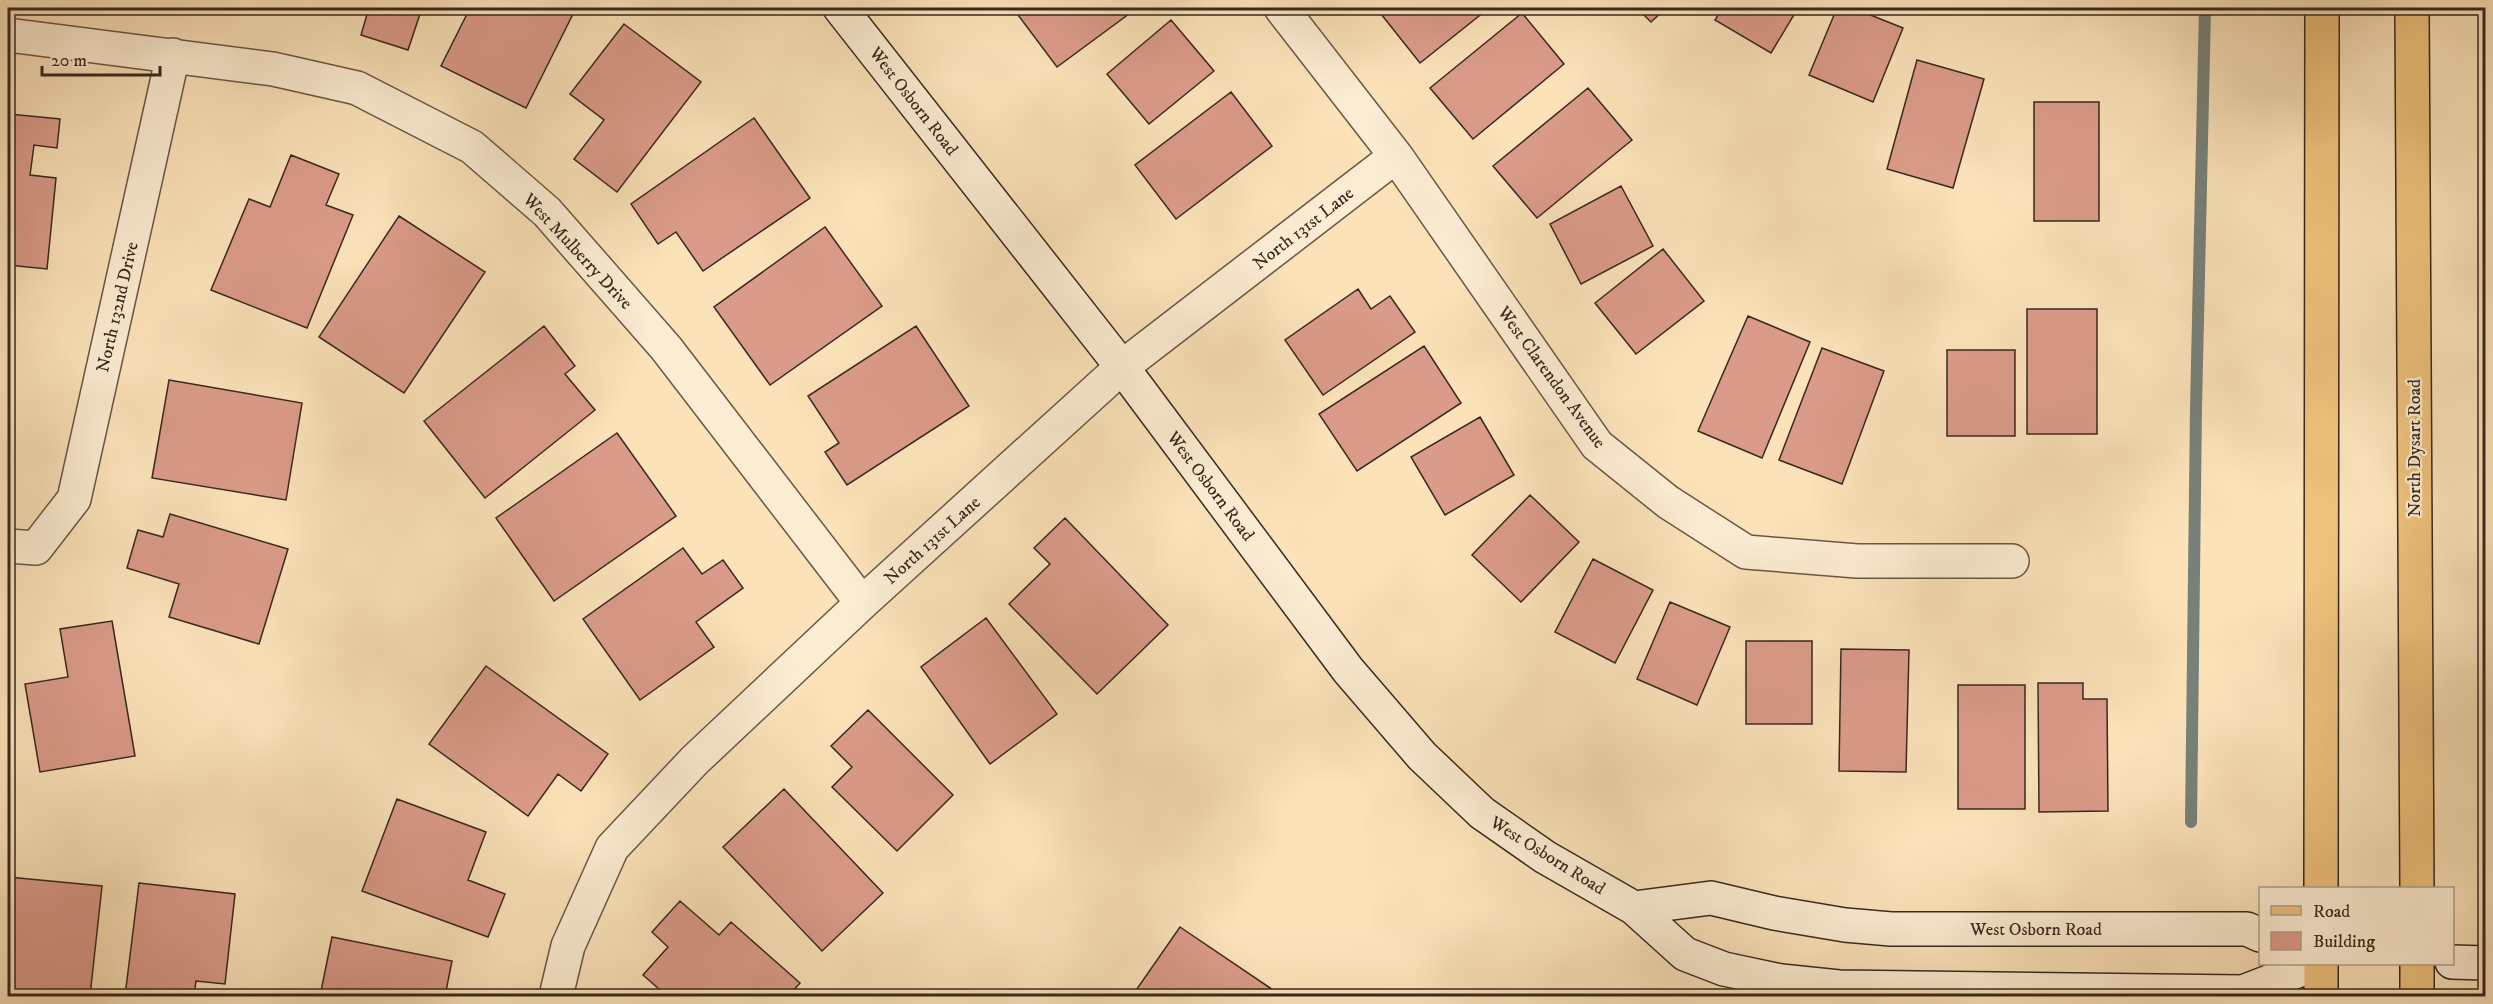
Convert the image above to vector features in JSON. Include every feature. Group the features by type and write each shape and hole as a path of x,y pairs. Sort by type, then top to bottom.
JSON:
{"main road":[{"path":"2320,887 2322,8"},
{"name":"North Dysart Road","path":"2412,8 2417,887"},
{"path":"2321,965 2321,996"},
{"path":"2417,965 2417,996"}],"street":[{"name":"West Osborn Road","path":"840,8 1122,368 1348,670 1422,756 1482,813 1545,857 1634,908 1685,954 1724,969 1781,981 1839,987 2244,992 2310,965"},
{"name":"West Clarendon Avenue","path":"1281,8 1396,156 1597,446 1668,502 1746,552 1857,561 2012,561"},
{"name":"West Mulberry Drive","path":"8,35 273,69 357,88 472,147 547,212 666,348 862,603"},
{"name":"North 132nd Drive","path":"22,547 74,499 173,55"},
{"name":"North 131st Lane","path":"556,996 568,946 612,848 695,760 862,603 1122,368 1396,156"},
{"name":"West Osborn Road","path":"1634,908 1711,898 1774,913 1845,925 1891,929 2247,929 2259,935"},
{"path":"2454,962 2486,963"}],"building":[{"path":"357,8 422,8 408,50 361,35 368,11"},
{"path":"470,8 576,8 526,108 441,66"},
{"path":"1020,8 1137,8 1057,67 1015,11"},
{"path":"1489,8 1420,63 1377,9"},
{"path":"1637,8 1666,8 1651,22"},
{"path":"1722,8 1798,8 1771,53 1715,20"},
{"path":"1837,8 1853,8 1903,28 1873,102 1809,75"},
{"path":"1522,13 1564,64 1473,139 1430,88"},
{"path":"1171,20 1214,71 1149,124 1107,74"},
{"path":"624,24 701,82 617,192 574,159 604,120 570,94"},
{"path":"1917,60 1984,79 1953,188 1887,169"},
{"path":"1588,88 1632,140 1537,218 1493,166"},
{"path":"1231,92 1272,146 1176,219 1135,165"},
{"path":"2034,102 2099,102 2099,221 2034,221"},
{"path":"9,114 60,119 57,148 34,145 30,175 56,178 47,269 8,265"},
{"path":"754,118 810,198 703,271 676,232 658,244 631,204"},
{"path":"291,155 339,174 326,205 353,215 307,328 211,290 249,199 270,207"},
{"path":"1621,186 1653,246 1581,284 1550,224"},
{"path":"399,216 485,272 404,393 319,337"},
{"path":"825,227 882,306 770,385 714,307"},
{"path":"1663,249 1704,301 1636,354 1595,303"},
{"path":"1358,289 1371,309 1390,296 1415,332 1323,395 1285,340"},
{"path":"2027,309 2097,309 2097,434 2027,434"},
{"path":"1748,316 1810,342 1762,458 1698,431"},
{"path":"544,326 575,366 565,374 595,410 485,498 424,421"},
{"path":"916,326 969,406 847,485 825,452 839,443 808,396"},
{"path":"1424,346 1461,403 1357,471 1319,414"},
{"path":"1822,348 1884,371 1842,484 1779,460"},
{"path":"1947,350 2015,350 2015,436 1947,436"},
{"path":"169,380 302,403 286,500 152,478"},
{"path":"1480,417 1514,475 1445,515 1411,457"},
{"path":"617,433 676,516 554,601 496,518"},
{"path":"1530,495 1579,542 1521,602 1472,555"},
{"path":"170,514 288,549 259,644 169,617 179,584 127,568 138,530 163,537"},
{"path":"1065,518 1168,625 1097,694 1009,604 1050,564 1034,548"},
{"path":"683,548 702,574 723,560 743,588 696,622 714,647 640,700 583,619"},
{"path":"1593,559 1653,590 1615,663 1555,632"},
{"path":"1670,602 1730,627 1697,705 1637,679"},
{"path":"986,618 1057,714 990,764 921,667"},
{"path":"112,621 135,756 40,772 25,684 68,677 60,629"},
{"path":"1746,641 1812,641 1812,724 1746,724"},
{"path":"1841,649 1909,650 1906,772 1839,771"},
{"path":"486,666 608,754 581,791 558,774 528,816 429,744"},
{"path":"2038,683 2083,683 2083,699 2107,699 2108,811 2039,812"},
{"path":"1958,685 2025,685 2025,809 1958,809"},
{"path":"868,710 953,795 897,851 832,787 852,767 831,746"},
{"path":"784,789 883,893 822,951 723,847"},
{"path":"397,799 486,832 468,880 505,894 488,937 362,891"},
{"path":"8,877 102,886 90,996 8,996"},
{"path":"139,883 235,894 225,984 196,981 194,996 125,996"},
{"path":"680,901 719,935 731,922 800,983 788,996 667,996 643,975 668,947 652,932"},
{"path":"1180,927 1282,996 1132,996"},
{"path":"332,937 452,961 445,996 320,996"}],"waterway":[{"path":"2191,822 2196,408 2205,8"}]}
